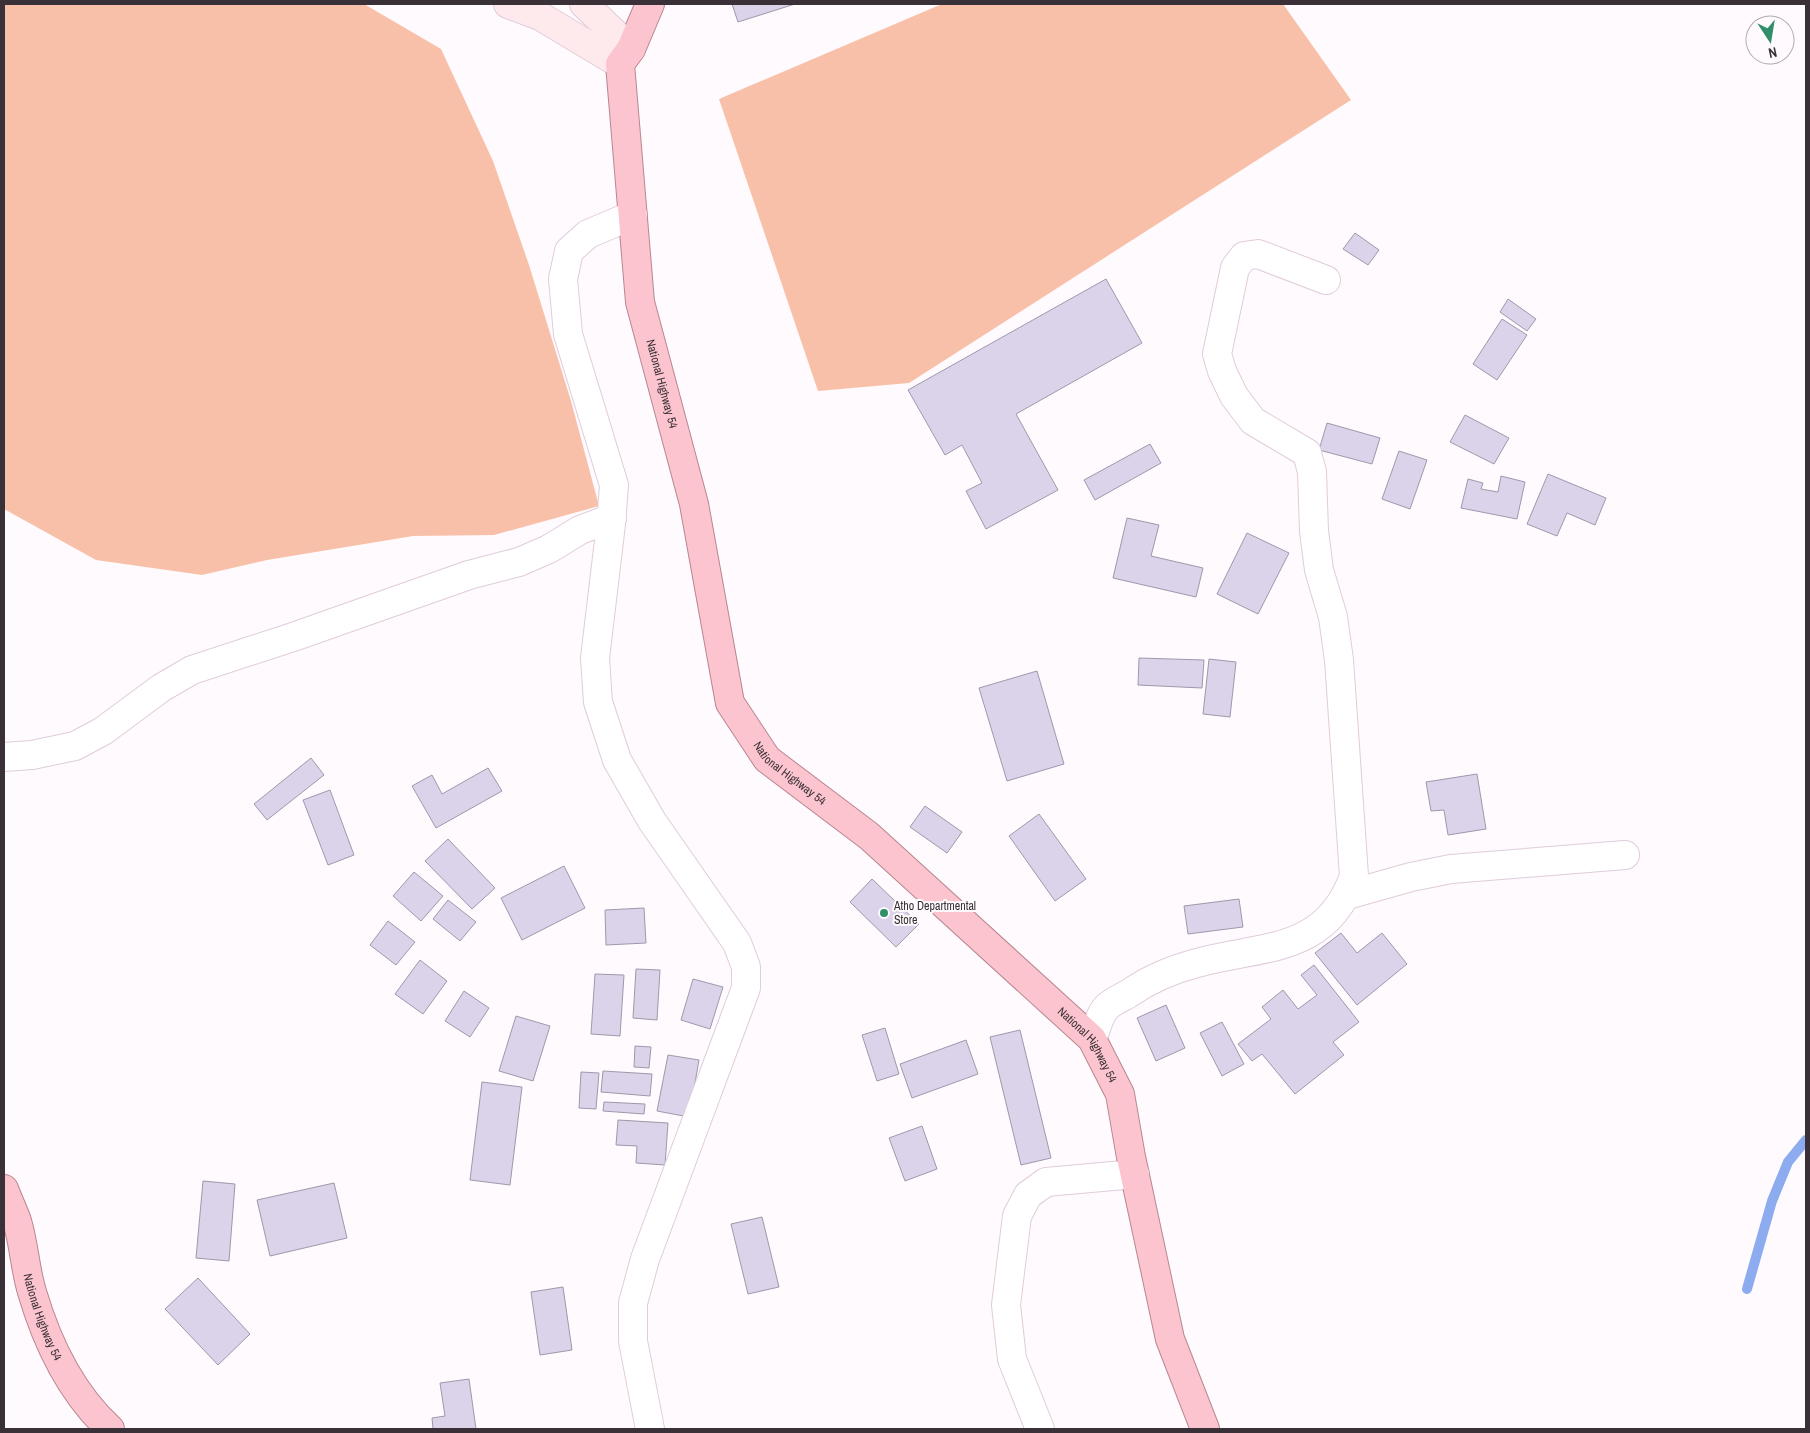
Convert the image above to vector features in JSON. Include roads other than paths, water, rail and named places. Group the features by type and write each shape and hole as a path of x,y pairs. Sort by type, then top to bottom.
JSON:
{"highway":[{"name":"National Highway 54","path":"650,4 626,57 633,215 640,302 694,504 730,703 766,759 868,836 1092,1040 1120,1094 1170,1339 1205,1429"},
{"name":"National Highway 54","path":"4,1189 17,1222 31,1290 47,1340 69,1378 94,1415 110,1429"}],"main road":[{"path":"508,4 540,16 626,57"},
{"path":"584,4 626,57"}],"street":[{"path":"633,215 588,234 569,251 563,279 568,334 614,485 612,518 595,658 598,702 617,760 652,822 737,943 746,967 746,988 645,1259 633,1303 633,1340 650,1429"},
{"path":"1092,1040 1105,1009 1141,985 1197,963 1285,945 1308,934 1329,918 1347,895 1354,876 1339,660 1333,617 1319,570 1314,531 1312,472 1306,453 1253,421 1234,396 1222,371 1217,354 1235,268 1244,256 1258,254 1326,280"},
{"path":"4,757 32,755 75,746 103,731 161,688 192,670 293,637 469,575 519,562 549,549 580,530 612,518"},
{"path":"1347,895 1411,877 1451,869 1625,855"},
{"path":"1040,1429 1012,1359 1006,1306 1017,1216 1028,1195 1046,1182 1135,1174"}],"waterway":[{"path":"1747,1289 1772,1201 1788,1162 1806,1140"}],"place":[{"name":"Atho Departmental Store","path":"884,913"}]}
